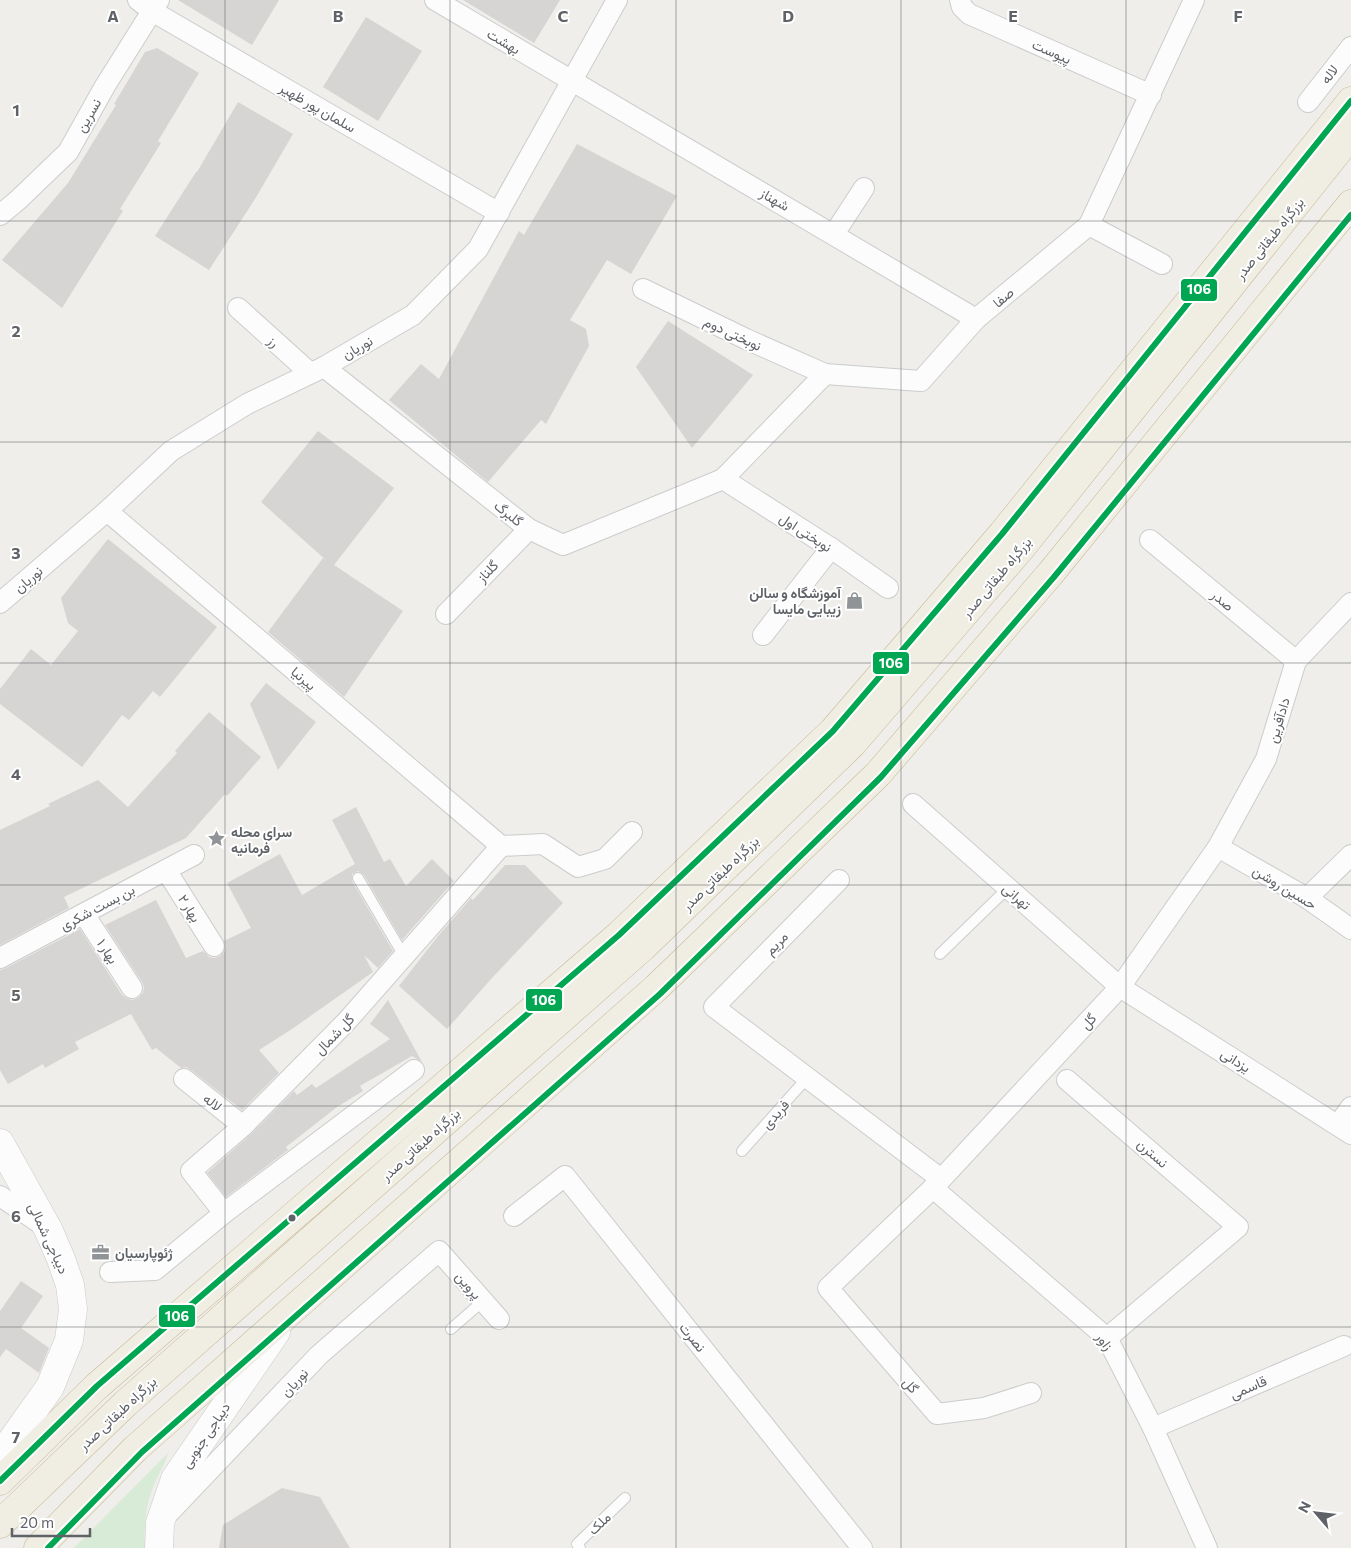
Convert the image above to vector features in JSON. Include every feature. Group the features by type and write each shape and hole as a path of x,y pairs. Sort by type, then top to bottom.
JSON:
{"highway":[{"path":"0,1481 97,1386 620,935 833,731 1002,534 1351,101"},
{"name":"بزرگراه طبقاتی صدر","path":"0,1524 125,1404 643,948 852,744 1022,547 1351,135"},
{"path":"38,1548 135,1449 656,988 878,774 1050,574 1351,204"},
{"path":"48,1548 142,1452 660,994 881,777 1060,569 1351,215"}],"main road":[{"name":"دیباجی شمالی","path":"0,1143 48,1229 62,1259 70,1285 73,1309 69,1340 50,1387 0,1458"},
{"name":"دیباجی جنوبی","path":"160,1536 175,1479 276,1332"}],"street":[{"name":"بهشت","path":"435,0 572,82"},
{"name":"نوریان","path":"0,603 107,511 171,450 247,404 317,370 413,315 478,249 617,0"},
{"name":"پیوست","path":"960,0 962,7 969,14 1151,96"},
{"name":"صفا","path":"825,374 921,381 976,319 1089,225 1151,96 1194,0"},
{"name":"سلمان پور ظهیر","path":"150,4 499,213"},
{"name":"نسرین","path":"0,215 68,152 150,4"},
{"name":"لاله","path":"1308,102 1351,46"},
{"name":"شهناز","path":"572,82 976,319"},
{"path":"834,234 864,188"},
{"path":"1089,225 1162,264"},
{"name":"نوبختی دوم","path":"643,289 746,339 825,374"},
{"name":"رز","path":"238,308 317,370"},
{"name":"گلبرگ","path":"317,370 529,529 563,545 723,479"},
{"path":"723,479 825,374"},
{"name":"نوبختی اول","path":"723,479 831,548 888,588"},
{"name":"پیرنیا","path":"107,511 500,846"},
{"name":"گلناز","path":"446,614 529,529"},
{"name":"صدر","path":"1150,540 1296,661"},
{"path":"763,635 831,548"},
{"name":"دادآفرین","path":"1218,847 1266,759 1296,661 1351,604"},
{"name":"تهرانی","path":"913,804 1120,987"},
{"path":"500,846 543,844 578,867 605,859 632,832"},
{"name":"گل شمال","path":"224,1213 191,1171 243,1126 346,1022 500,846"},
{"name":"حسین روشن","path":"1218,847 1307,898 1351,929"},
{"name":"گل","path":"1031,1393 984,1408 937,1414 828,1288 937,1184 1120,987 1218,847"},
{"path":"1307,898 1351,854"},
{"name":"بن بست شکرى","path":"0,958 194,855"},
{"name":"بهار ۲","path":"166,870 214,946"},
{"name":"مریم","path":"808,1078 714,1007 839,880"},
{"name":"بهار ۱","path":"84,914 132,988"},
{"name":"یزدانی","path":"1120,987 1345,1129"},
{"path":"110,1272 155,1270 224,1213 414,1070"},
{"path":"808,1078 937,1184"},
{"name":"لاله","path":"184,1079 243,1126"},
{"name":"نسترن","path":"1067,1080 1238,1227 1107,1338"},
{"path":"1345,1129 1351,1107"},
{"name":"نصرت","path":"514,1216 565,1176 862,1548"},
{"name":"زاور","path":"937,1184 1107,1338 1153,1428 1207,1548"},
{"path":"0,1196 48,1229"},
{"name":"نوریان","path":"160,1536 319,1355 439,1251"},
{"name":"پروین","path":"439,1251 499,1319"},
{"name":"قاسمی","path":"1153,1428 1344,1346"}],"lane":[{"path":"358,878 404,956"},
{"path":"940,954 1008,888"},
{"name":"فریدی","path":"742,1151 808,1078"},
{"path":"451,1330 483,1301"},
{"name":"ملک","path":"580,1548 577,1544 625,1498"}],"green space":[{"path":"168,1453 147,1506 145,1548 74,1548"}],"building":[{"path":"178,0 279,0 252,45"},
{"path":"463,0 560,0 534,43"},
{"path":"366,17 422,51 378,121 323,87"},
{"path":"157,48 199,73 158,141 161,143 120,209 123,211 62,308 2,260 68,183 116,105 114,104 145,52"},
{"path":"238,102 293,134 255,199 209,270 155,236 197,172"},
{"path":"577,144 677,196 631,274 607,260 570,320 586,329 589,346 546,424 541,420 488,482 389,400 421,364 439,379 519,231 524,235"},
{"path":"668,321 753,375 692,448 636,367"},
{"path":"318,431 394,488 334,565 403,611 344,697 268,632 323,558 327,561 261,502"},
{"path":"108,539 217,627 160,697 153,691 129,720 122,715 82,767 0,704 0,689 31,649 51,665 78,631 68,623 61,598"},
{"path":"266,683 316,722 278,770 250,704"},
{"path":"209,712 261,757 227,796 225,794 186,838 64,897 69,908 0,945 0,830 98,780 128,807 177,753 175,751"},
{"path":"356,807 384,862 390,859 406,886 432,859 454,881 402,940 364,875 358,871 352,874 352,881 393,951 378,968 364,955 373,972 259,1050 279,1073 242,1110 191,1070 186,1067 181,1068 156,1048 152,1050 131,1014 75,1042 79,1049 45,1068 43,1064 8,1084 0,1070 0,970 80,929 122,995 132,1000 138,998 143,993 144,987 142,982 105,925 156,900 186,958 203,951 209,957 220,956 225,951 224,941 251,928 227,883 280,854 302,895 355,864 332,820"},
{"path":"505,865 525,865 563,903 447,1029 399,986 471,898 473,900"},
{"path":"388,1000 422,1062 412,1056 360,1086 363,1091 337,1107 286,1147 288,1150 226,1197 207,1173 251,1134 294,1091 297,1095 312,1084 316,1088 390,1039 370,1024"},
{"path":"21,1281 43,1296 21,1328 49,1348 39,1373 6,1349 0,1357 0,1311"},
{"path":"282,1488 320,1497 350,1548 219,1548 223,1525"}],"transit line":[{"name":"106","path":"0,1481 97,1386 619,935 833,731 1002,534 1351,101"},
{"name":"106","path":"48,1548 142,1452 660,994 881,777 1054,577 1351,215"}],"place":[{"name":"آموزشگاه و سالن زیبایی مایسا","path":"855,600"},
{"name":"سرای محله فرمانیه","path":"217,839"},
{"name":"ژئوپارسیان","path":"101,1252"}]}
